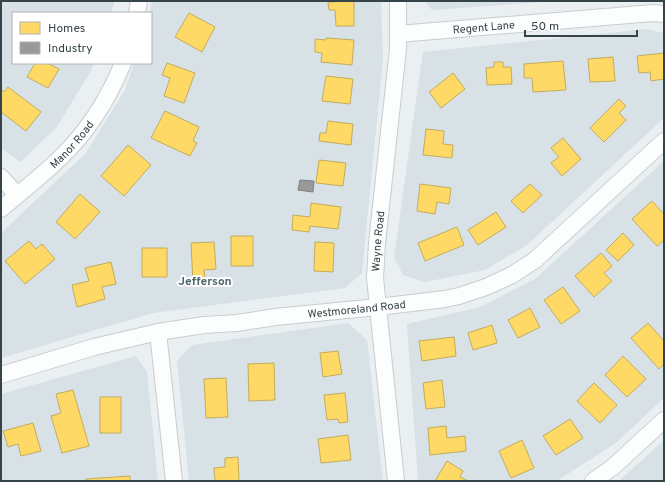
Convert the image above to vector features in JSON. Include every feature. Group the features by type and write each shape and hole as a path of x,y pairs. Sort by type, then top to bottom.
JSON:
{"street":[{"path":"137,12 139,1"},
{"name":"Wayne Road","path":"396,481 375,278 377,243 398,34 398,1"},
{"name":"Regent Lane","path":"398,34 653,13 664,14"},
{"name":"Manor Road","path":"1,209 58,161 81,135 102,107 123,64"},
{"name":"Westmoreland Road","path":"1,375 94,347 158,332 275,317 445,299 486,287 512,275 535,260 664,141"},
{"path":"1,177 17,195"},
{"path":"158,332 174,481"},
{"path":"593,481 613,467 664,420"}],"shaded area":[{"path":"1,1 115,1 111,12 12,12 12,64 94,64 91,71 56,128 20,162 1,148"},
{"path":"151,1 381,1 383,59 362,273 345,288 153,313 1,358 1,233 86,153 125,90 134,64 152,64 152,12 150,12"},
{"path":"424,1 559,1 432,10"},
{"path":"647,29 664,33 664,118 527,245 485,270 425,282 403,275 394,257 423,52"},
{"path":"664,161 664,398 617,442 557,481 418,481 407,324 480,307 535,279"},
{"path":"348,323 367,340 383,481 189,481 177,361 192,345"},
{"path":"136,356 147,372 158,481 1,481 1,394"},
{"path":"664,440 664,481 619,481"}],"building: Homes":[{"path":"354,1 354,26 336,26 335,10 329,10 328,2"},
{"path":"189,13 215,27 202,52 175,37"},
{"path":"326,38 354,40 352,65 321,62 322,53 315,52 315,39 326,40"},
{"path":"664,53 664,79 651,81 650,72 639,73 637,56"},
{"path":"613,57 615,81 590,82 588,59"},
{"path":"563,61 566,90 533,92 532,78 524,78 524,64"},
{"path":"494,62 503,62 503,67 511,67 512,84 487,85 486,68 494,67"},
{"path":"167,63 195,73 184,103 164,96 170,78 162,75"},
{"path":"34,64 49,64 59,69 48,88 27,77"},
{"path":"453,73 465,89 441,108 429,92"},
{"path":"326,76 353,79 350,104 322,101"},
{"path":"8,87 41,112 26,131 1,112 1,89 4,92"},
{"path":"619,99 626,106 619,113 626,120 604,142 590,128"},
{"path":"165,111 199,127 193,141 197,143 190,156 151,138"},
{"path":"328,121 353,124 351,145 319,141 320,133 326,133"},
{"path":"426,129 444,131 443,144 453,145 452,158 423,155"},
{"path":"563,138 581,159 562,176 551,163 559,157 551,148"},
{"path":"128,145 151,165 124,196 101,176"},
{"path":"319,160 346,163 343,186 316,183"},
{"path":"420,184 451,188 449,204 437,202 435,214 417,211"},
{"path":"530,184 542,195 523,213 511,201"},
{"path":"80,194 100,212 75,239 56,222"},
{"path":"652,201 664,214 664,240 657,246 632,219"},
{"path":"311,203 341,207 338,229 310,226 309,232 292,230 293,215 310,217"},
{"path":"496,212 506,227 478,245 468,230"},
{"path":"457,227 464,245 425,261 418,243"},
{"path":"623,233 634,245 618,261 606,250"},
{"path":"231,236 253,236 253,266 231,266"},
{"path":"29,241 36,249 42,244 55,259 25,284 5,261"},
{"path":"214,242 216,269 204,270 205,281 193,282 191,243"},
{"path":"315,242 334,243 333,272 314,271"},
{"path":"142,248 167,248 167,277 142,277"},
{"path":"601,253 612,266 604,273 612,281 594,297 575,276"},
{"path":"111,262 116,284 102,287 105,299 77,307 72,285 89,281 85,268"},
{"path":"563,287 580,311 561,324 544,300"},
{"path":"530,308 540,327 518,338 508,320"},
{"path":"648,323 664,341 664,364 659,369 631,338"},
{"path":"492,325 497,343 473,350 468,333"},
{"path":"454,337 456,356 422,361 419,341"},
{"path":"338,351 342,374 323,377 320,353"},
{"path":"623,356 646,379 627,397 605,375"},
{"path":"274,363 275,400 249,401 248,364"},
{"path":"226,378 228,417 206,418 204,379"},
{"path":"442,380 445,407 426,409 423,383"},
{"path":"594,383 617,405 600,423 577,401"},
{"path":"73,390 89,446 62,453 51,416 61,413 56,394"},
{"path":"345,393 348,422 339,423 338,419 327,420 324,395"},
{"path":"100,397 121,397 121,433 100,433"},
{"path":"570,419 583,438 556,455 543,436"},
{"path":"33,423 41,451 21,456 18,444 8,447 3,431"},
{"path":"446,426 447,438 465,436 466,451 430,455 428,428"},
{"path":"348,435 351,460 321,463 318,439"},
{"path":"522,440 534,468 511,478 499,451"},
{"path":"238,457 239,481 215,481 214,468 225,467 225,458"},
{"path":"447,461 463,471 460,477 468,481 435,481"},
{"path":"130,476 130,481 86,481 86,479"}],"building: Industry":[{"path":"300,180 314,181 313,192 298,190"}],"district":[{"name":"Jefferson","path":"205,281"}]}
